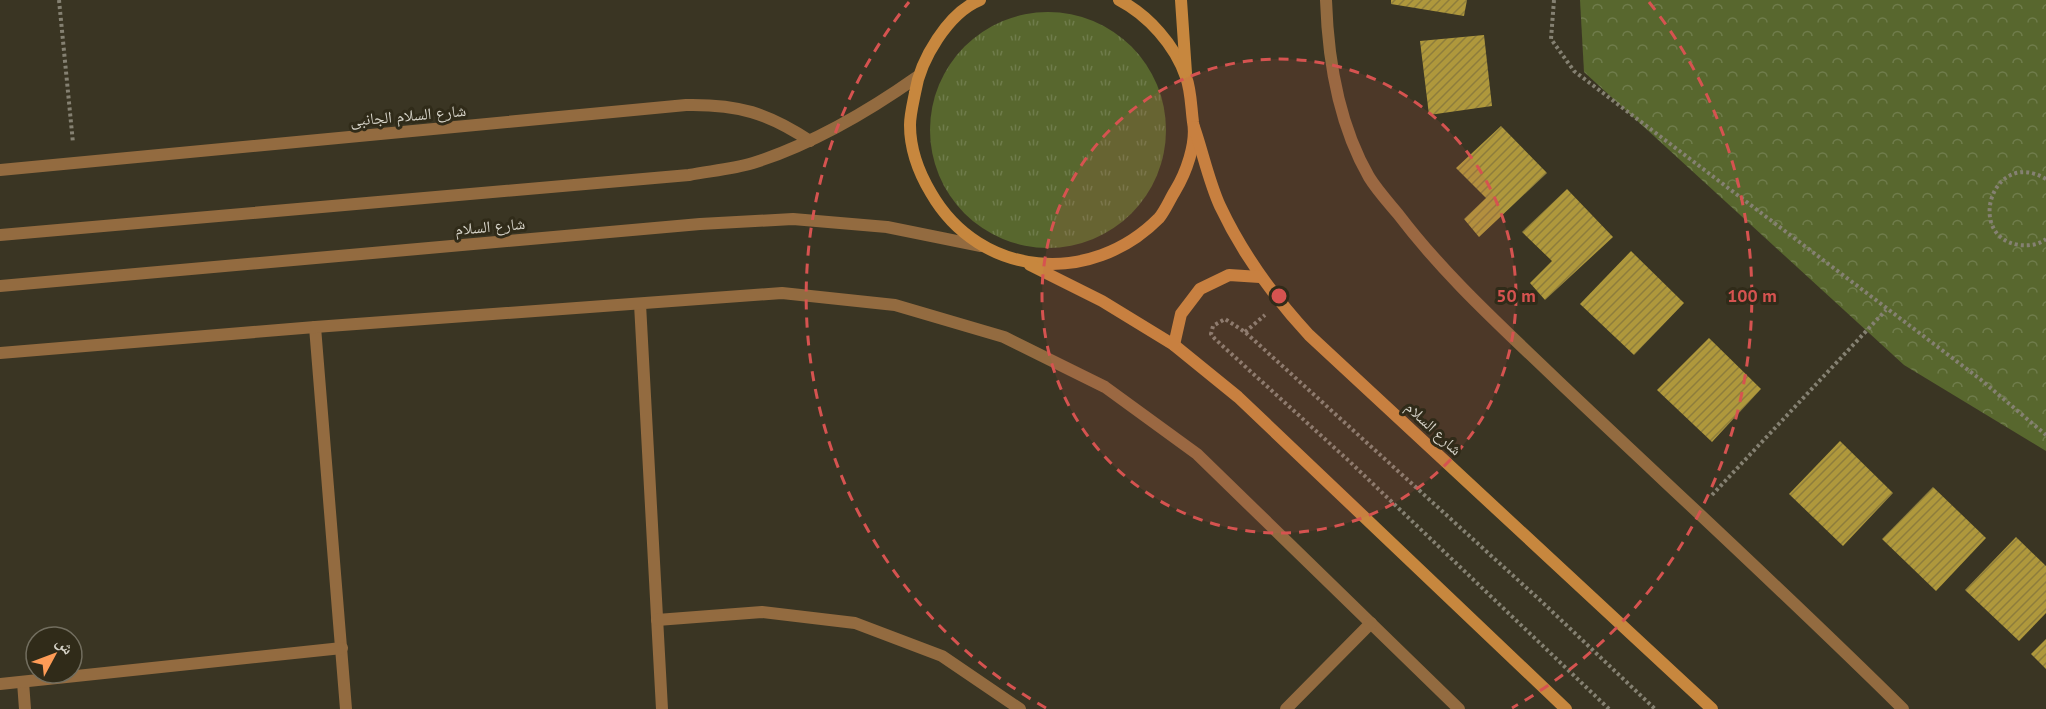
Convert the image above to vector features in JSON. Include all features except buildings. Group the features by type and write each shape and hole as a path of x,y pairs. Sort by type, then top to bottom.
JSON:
{"street":[{"path":"1119,0 1135,8 1166,39 1186,77"},
{"path":"1027,264 1076,264 1122,248 1160,217 1185,175 1194,127 1186,77 1181,0"},
{"path":"1326,0 1327,45 1341,113 1369,177 1457,284 1696,512 1819,624 1903,709"},
{"path":"974,2 935,41 917,77 910,125 919,173 943,215 981,246 1027,264 1102,301 1174,345 1238,397 1566,709"},
{"name":"شارع السلام","path":"0,235 689,175 751,164 810,141 867,113 917,77"},
{"name":"شارع السلام الجانبى","path":"0,170 687,105 719,104 752,110 782,122 810,141"},
{"name":"شارع السلام","path":"1194,127 1220,205 1260,277 1309,335 1712,709"},
{"name":"شارع السلام","path":"0,286 700,224 793,219 887,227 981,246"},
{"path":"1174,345 1181,314 1200,289 1229,275 1260,277"},
{"path":"0,353 315,327 782,293 895,305 1004,337 1105,387 1197,454 1459,709"},
{"path":"640,304 662,709"},
{"path":"315,327 346,709"},
{"path":"657,620 762,612 855,623 942,656 1020,709"},
{"path":"1287,709 1371,623"},
{"path":"0,684 342,648"},
{"path":"22,682 25,709"}],"path":[{"path":"59,0 75,163"},
{"path":"1554,0 1551,39 1574,71 1886,310 1980,379 2046,435"},
{"path":"2046,179 2024,172 2010,176 1998,184 1991,196 1989,211 1992,225 2001,236 2013,244 2027,246 2046,239"},
{"path":"1696,512 1886,310"},
{"path":"1610,709 1349,461 1215,339 1211,334 1218,321 1225,319 1245,332 1541,601 1655,709"}],"green space":[{"path":"1580,0 2046,0 2046,451 1904,365 1584,72"},
{"path":"1036,12 1060,12 1082,17 1104,26 1132,46 1146,64 1157,85 1164,107 1166,130 1164,153 1157,175 1146,196 1132,214 1104,234 1082,243 1060,248 1036,248 1014,243 992,234 973,222 956,205 944,186 935,164 930,142 930,118 935,96 944,74 956,55 973,38 992,26 1014,17"}]}
